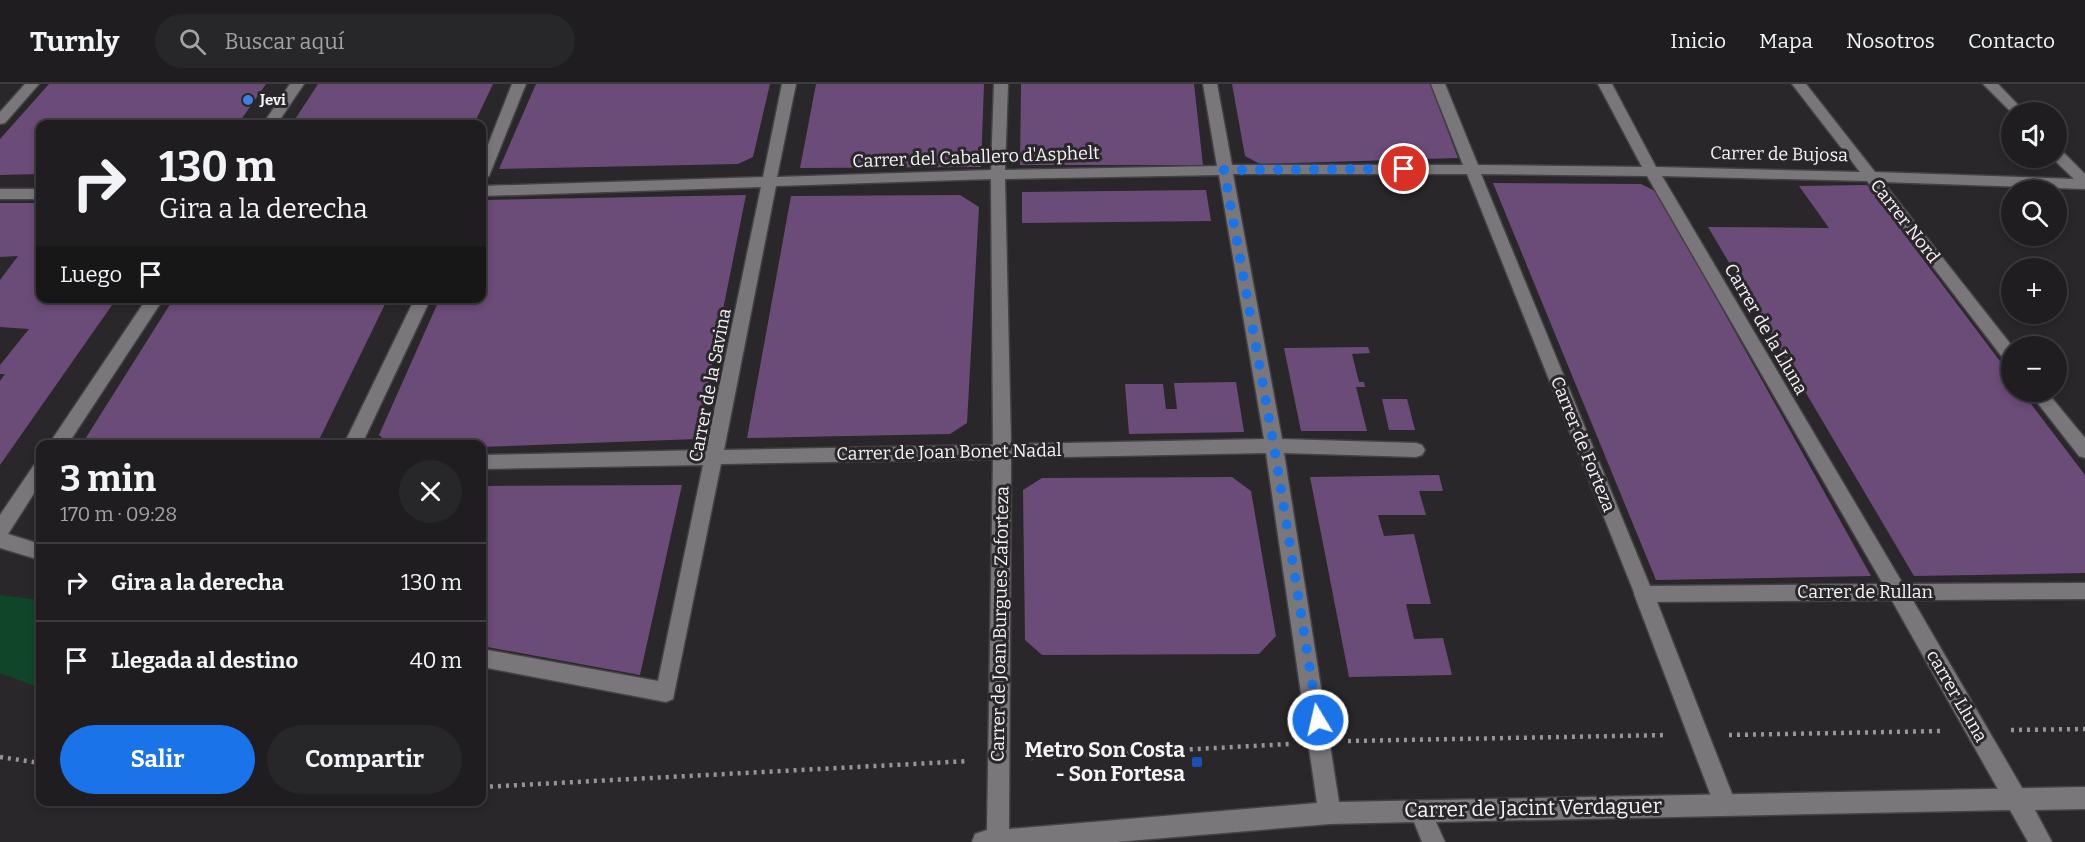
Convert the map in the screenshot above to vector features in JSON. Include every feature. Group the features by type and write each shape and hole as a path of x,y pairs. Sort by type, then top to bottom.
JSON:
{"street":[{"path":"0,120 32,84"},
{"path":"273,120 297,84"},
{"path":"486,166 519,84"},
{"name":"Carrer de la Savina","path":"486,659 666,692 716,457 789,84"},
{"name":"Carrer de Joan Burgues Zaforteza","path":"991,841 1002,451 998,175 1001,84"},
{"path":"1210,84 1274,446 1330,813"},
{"name":"Carrer de Forteza","path":"1438,84 1644,594 1725,804"},
{"name":"Carrer de la Lluna","path":"1605,84 1652,172 1897,591"},
{"name":"Carrer Nord","path":"1799,84 2001,343"},
{"path":"1990,84 2008,102"},
{"path":"2067,164 2085,183"},
{"name":"Carrer del Caballero d'Asphelt","path":"486,191 998,175 1224,170 1472,169"},
{"name":"Carrer de Bujosa","path":"1472,169 1869,175 2085,183"},
{"path":"0,194 36,194"},
{"path":"61,440 153,303"},
{"path":"356,440 421,303"},
{"path":"2046,402 2085,451"},
{"name":"Carrer de Joan Bonet Nadal","path":"486,462 1274,446 1416,450"},
{"path":"0,531 36,476"},
{"path":"0,540 36,551"},
{"name":"carrer Lluna","path":"1897,591 2041,842"},
{"name":"Carrer de Rullan","path":"1644,594 2085,591"},
{"name":"Carrer de Jacint Verdaguer","path":"991,841 1330,813 2085,798"},
{"path":"1420,810 1434,842"}],"path":[{"path":"0,757 36,762"},
{"path":"486,787 562,784"}],"green space":[{"path":"0,595 36,600 36,686 0,673"}],"building":[{"path":"49,84 266,84 241,120 36,120 36,174 0,175 0,139"},
{"path":"318,84 493,84 476,120 295,120"},
{"path":"536,84 770,84 753,157 738,164 499,169"},
{"path":"816,84 984,84 981,167 800,168"},
{"path":"1021,84 1194,84 1203,165 1020,165"},
{"path":"1232,84 1430,84 1458,158 1260,164 1245,156"},
{"path":"1493,183 1641,184 1657,192 1871,576 1656,580"},
{"path":"1867,185 2001,362 2001,402 2030,402 2085,475 2085,573 1914,576 1708,227 1829,228 1799,186"},
{"path":"1206,190 1211,221 1022,223 1022,192"},
{"path":"746,195 697,439 486,447 486,440 385,440 379,435 438,303 486,303 486,200"},
{"path":"960,195 979,207 967,423 950,434 747,438 791,196"},
{"path":"0,203 36,203 36,303 113,303 0,465 0,381 5,374 0,374 0,365 29,329 0,327 0,280 18,256 0,257"},
{"path":"171,303 386,303 319,440 85,440"},
{"path":"1368,347 1370,353 1352,354 1359,382 1364,382 1365,387 1356,387 1367,431 1301,431 1284,348"},
{"path":"1236,382 1244,432 1129,434 1125,384 1163,384 1166,409 1177,409 1174,383"},
{"path":"1382,399 1407,399 1415,430 1389,430"},
{"path":"1439,475 1443,491 1419,491 1426,515 1378,515 1384,536 1414,534 1431,604 1406,604 1414,639 1443,638 1452,675 1349,677 1310,477"},
{"path":"1232,477 1251,491 1276,636 1259,654 1042,655 1025,640 1023,490 1042,478"},
{"path":"682,485 640,675 486,647 486,486"}],"place":[{"name":"Jevi","path":"248,100"},
{"name":"Metro Son Costa - Son Fortesa","path":"1197,762"}],"route":[{"path":"1318,720 1274,446 1224,170 1404,169"}]}
